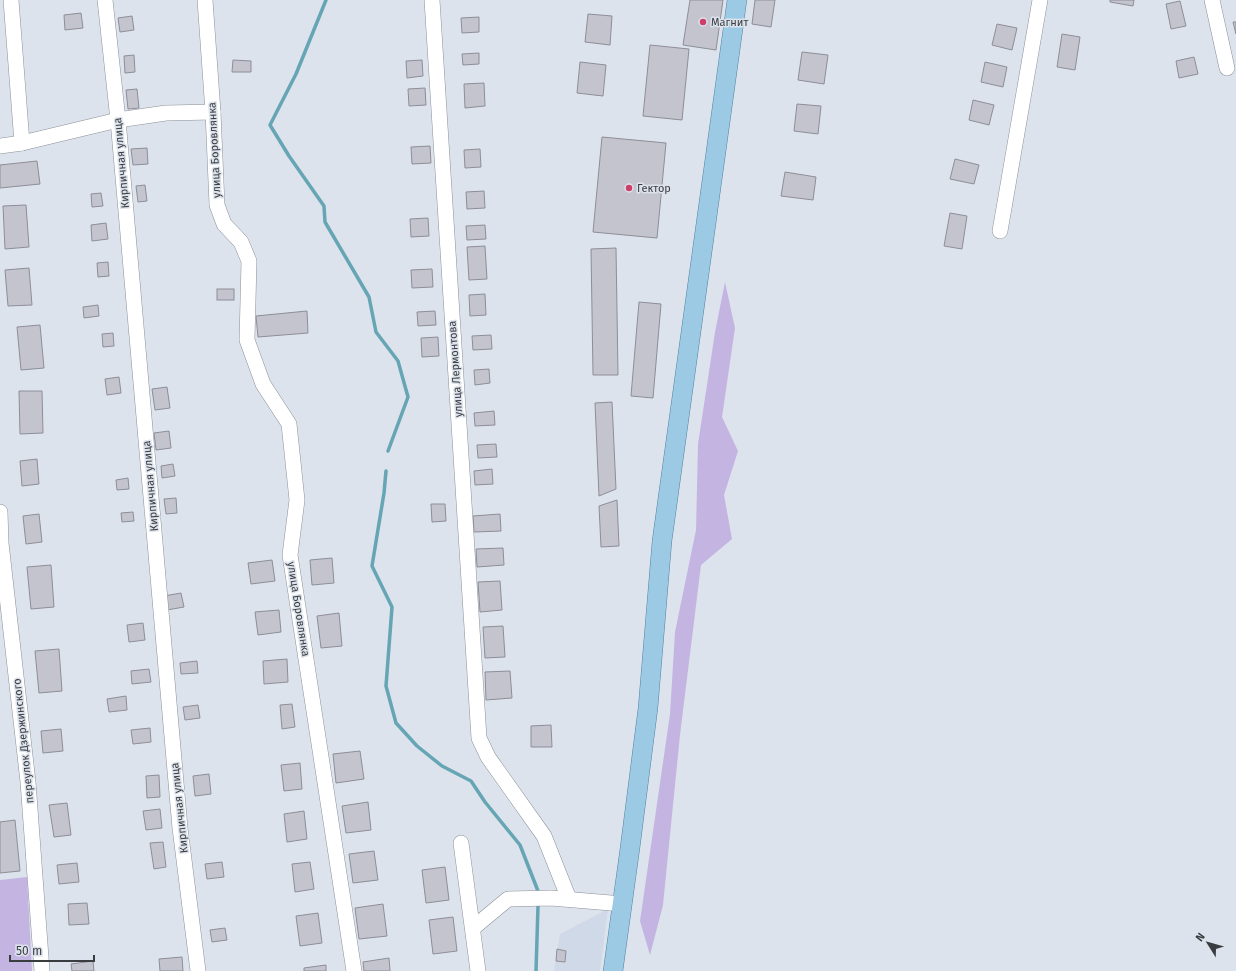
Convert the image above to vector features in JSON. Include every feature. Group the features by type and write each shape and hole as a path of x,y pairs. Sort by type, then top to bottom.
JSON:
{"main road":[{"path":"613,971 648,708 662,541 736,9"}],"street":[{"path":"11,0 22,143"},
{"name":"Кирпичная улица","path":"105,0 118,120 180,828 198,971"},
{"name":"улица Боровлянка","path":"205,0 213,112 217,205 224,224 242,242 249,261 247,340 263,384 289,424 297,500 290,555 354,971"},
{"name":"улица Лермонтова","path":"432,0 479,738 488,757 544,836 570,899"},
{"path":"1000,231 1040,0"},
{"path":"1212,0 1227,68"},
{"path":"0,146 22,143 118,120 166,113 213,112"},
{"name":"переулок Дзержинского","path":"0,512 1,543 28,782 42,971"},
{"path":"461,843 478,971"},
{"path":"473,928 508,899 551,898 623,904"}],"shaded area":[{"path":"725,282 735,328 722,417 738,451 724,495 732,539 701,565 680,735 663,905 650,955 640,921 670,714 675,632 696,530 698,444 715,332"},
{"path":"27,877 32,971 0,971 0,880"},
{"path":"608,909 600,971 554,971 560,934"}],"building":[{"name":"Магнит","path":"690,0 723,0 716,50 683,45"},
{"path":"755,0 775,0 771,27 752,24"},
{"path":"1110,0 1134,0 1133,6 1110,2"},
{"path":"1180,1 1186,26 1171,29 1166,4"},
{"path":"81,13 83,28 65,30 64,15"},
{"path":"588,14 612,16 610,45 585,42"},
{"path":"132,16 134,30 120,32 118,18"},
{"path":"479,17 479,32 462,33 461,18"},
{"path":"1233,22 1236,22 1236,34"},
{"path":"997,24 1017,28 1012,50 992,45"},
{"path":"1062,34 1080,37 1075,70 1057,67"},
{"path":"650,45 689,49 682,120 643,116"},
{"path":"802,52 828,55 824,84 798,80"},
{"path":"479,53 479,64 463,65 462,54"},
{"path":"134,55 135,72 125,73 124,56"},
{"path":"1194,57 1198,74 1179,78 1176,61"},
{"path":"233,60 251,61 251,72 232,72"},
{"path":"422,60 423,76 407,78 406,61"},
{"path":"580,62 606,65 603,96 577,93"},
{"path":"985,62 1007,67 1003,87 981,82"},
{"path":"484,83 485,106 465,108 464,84"},
{"path":"425,88 426,105 409,106 408,89"},
{"path":"137,89 139,108 128,109 126,90"},
{"path":"973,100 994,105 989,125 969,120"},
{"path":"797,104 821,106 818,134 794,131"},
{"name":"Гектор","path":"602,137 666,143 657,238 593,232"},
{"path":"430,146 431,163 412,164 411,147"},
{"path":"147,148 148,164 133,165 131,149"},
{"path":"480,149 481,167 465,168 464,150"},
{"path":"955,159 979,165 974,184 950,179"},
{"path":"37,161 40,184 0,188 0,165"},
{"path":"785,172 816,177 813,200 781,196"},
{"path":"145,185 147,201 138,202 136,186"},
{"path":"484,191 485,208 467,209 466,192"},
{"path":"101,193 103,206 92,207 91,194"},
{"path":"26,205 29,247 5,249 3,206"},
{"path":"950,213 967,216 962,249 944,246"},
{"path":"428,218 429,236 411,237 410,219"},
{"path":"106,223 108,239 92,241 91,225"},
{"path":"485,225 486,239 467,240 466,226"},
{"path":"485,246 487,279 469,280 467,247"},
{"path":"616,248 618,375 593,375 591,249"},
{"path":"108,262 109,276 98,277 97,263"},
{"path":"29,268 32,305 8,306 5,270"},
{"path":"432,269 433,287 412,288 411,270"},
{"path":"217,289 234,289 234,300 217,300"},
{"path":"485,294 486,315 470,316 469,295"},
{"path":"639,302 661,304 653,398 631,396"},
{"path":"98,305 99,316 84,318 83,307"},
{"path":"307,311 308,333 258,337 256,316"},
{"path":"435,311 436,325 418,326 417,312"},
{"path":"40,325 44,368 21,370 17,327"},
{"path":"113,333 114,346 103,347 102,334"},
{"path":"491,335 492,349 473,350 472,336"},
{"path":"438,337 439,356 422,357 421,338"},
{"path":"489,369 490,383 475,385 474,370"},
{"path":"119,377 121,393 107,395 105,379"},
{"path":"167,387 170,408 155,410 152,389"},
{"path":"19,391 42,391 43,433 20,434"},
{"path":"612,402 616,489 599,496 595,403"},
{"path":"494,411 495,425 475,426 474,413"},
{"path":"169,431 171,448 156,450 154,433"},
{"path":"496,444 497,457 478,458 477,445"},
{"path":"37,459 39,484 22,486 20,461"},
{"path":"173,464 175,476 162,478 161,466"},
{"path":"492,469 493,484 475,485 474,471"},
{"path":"128,478 129,489 117,490 116,480"},
{"path":"176,498 177,513 166,514 164,499"},
{"path":"617,500 619,546 601,547 599,506"},
{"path":"431,504 445,504 446,521 432,522"},
{"path":"133,512 134,521 122,522 121,513"},
{"path":"39,514 42,542 26,544 23,516"},
{"path":"500,514 501,531 474,532 473,516"},
{"path":"503,548 504,565 477,567 476,549"},
{"path":"332,558 334,583 312,585 310,560"},
{"path":"272,560 275,581 251,584 248,563"},
{"path":"51,565 54,607 31,609 27,567"},
{"path":"500,581 502,610 480,612 478,582"},
{"path":"181,593 184,607 167,610 164,596"},
{"path":"279,610 281,632 258,635 255,612"},
{"path":"339,613 342,646 321,648 317,616"},
{"path":"143,623 145,640 129,642 127,625"},
{"path":"503,626 505,657 485,658 483,627"},
{"path":"59,649 62,691 39,693 35,651"},
{"path":"287,659 288,682 264,684 263,661"},
{"path":"197,661 198,673 181,674 180,663"},
{"path":"149,669 151,682 132,684 131,671"},
{"path":"510,671 512,698 486,700 485,672"},
{"path":"126,696 127,710 109,712 107,699"},
{"path":"292,704 295,727 282,729 280,705"},
{"path":"198,705 200,718 185,720 183,707"},
{"path":"551,725 552,747 531,747 531,726"},
{"path":"150,728 151,742 133,744 131,730"},
{"path":"61,729 63,751 43,753 41,731"},
{"path":"360,751 364,779 336,783 333,754"},
{"path":"300,763 302,789 284,791 281,765"},
{"path":"209,774 211,794 195,796 193,776"},
{"path":"159,775 160,797 147,798 146,776"},
{"path":"368,802 371,830 346,833 342,806"},
{"path":"67,803 71,835 54,837 49,805"},
{"path":"160,809 162,828 146,830 143,811"},
{"path":"304,811 307,839 287,842 284,814"},
{"path":"15,820 20,871 0,873 0,822"},
{"path":"163,842 166,867 154,869 150,843"},
{"path":"374,851 378,880 353,883 349,854"},
{"path":"222,862 224,877 207,879 205,864"},
{"path":"310,862 314,889 295,892 292,864"},
{"path":"77,863 79,882 59,884 57,865"},
{"path":"445,867 449,900 426,903 422,870"},
{"path":"87,903 89,924 69,925 68,904"},
{"path":"383,904 387,936 359,939 355,908"},
{"path":"318,913 322,943 300,946 296,916"},
{"path":"453,917 457,951 433,954 429,920"},
{"path":"225,928 227,940 212,942 210,930"},
{"path":"557,949 566,951 565,962 556,961"},
{"path":"182,957 183,971 160,971 159,959"},
{"path":"389,958 390,971 364,971 363,962"},
{"path":"93,961 94,971 72,971 71,964"},
{"path":"326,965 326,971 304,971 304,968"}],"waterway":[{"path":"326,0 296,74 270,125 289,156 324,206 325,222 369,297 376,332 398,361 408,397 388,451"},
{"path":"386,471 384,493 372,566 392,607 386,686 396,723 417,746 442,766 471,781 485,802 520,845 538,891"},
{"path":"536,971 538,906"}],"place":[{"name":"Магнит","path":"703,22"},
{"name":"Гектор","path":"629,188"}]}
